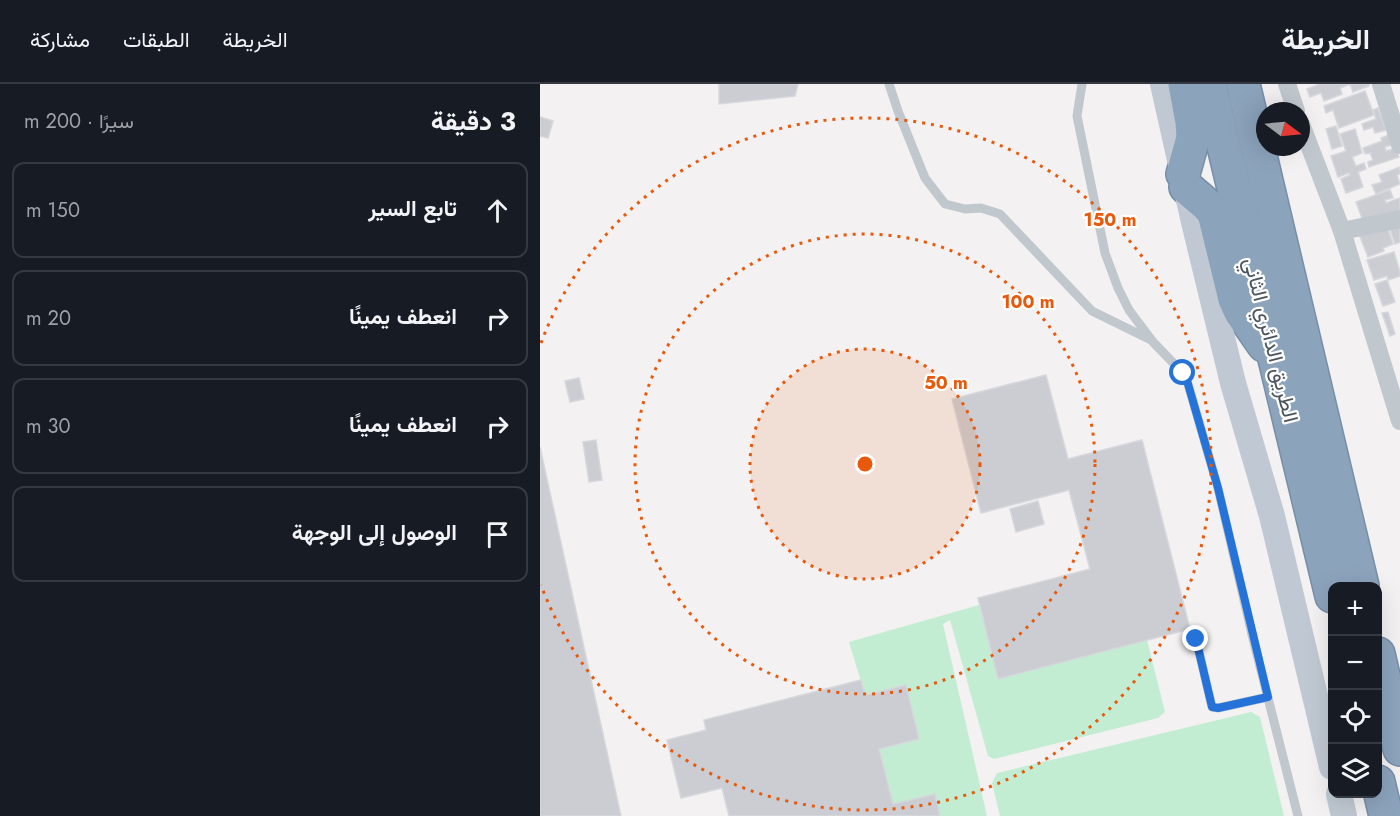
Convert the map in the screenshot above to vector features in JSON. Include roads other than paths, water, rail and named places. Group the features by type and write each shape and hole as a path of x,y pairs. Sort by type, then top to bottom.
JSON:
{"highway":[{"path":"1185,84 1193,138 1185,181 1214,213 1235,298 1241,312 1276,361"},
{"name":"الطريق الدائري الثاني","path":"1209,84 1329,582"},
{"name":"الطريق الدائري الثاني","path":"1243,84 1361,582"},
{"path":"1382,675 1400,749"},
{"path":"1381,798 1386,816"}],"street":[{"path":"1163,84 1233,382 1272,516 1328,750"},
{"path":"1287,84 1293,102"},
{"path":"1381,84 1399,140"},
{"path":"1310,147 1342,231 1400,421"},
{"path":"1342,231 1400,219"},
{"path":"1340,798 1344,816"}],"lane":[{"path":"889,84 924,178 945,204 964,210 981,208 1000,214 1092,311 1154,342"},
{"path":"1082,84 1077,116 1105,253 1129,310 1154,342 1183,373 1188,384 1218,488 1298,816"},
{"path":"1196,639 1212,707 1218,708 1268,697"}]}
